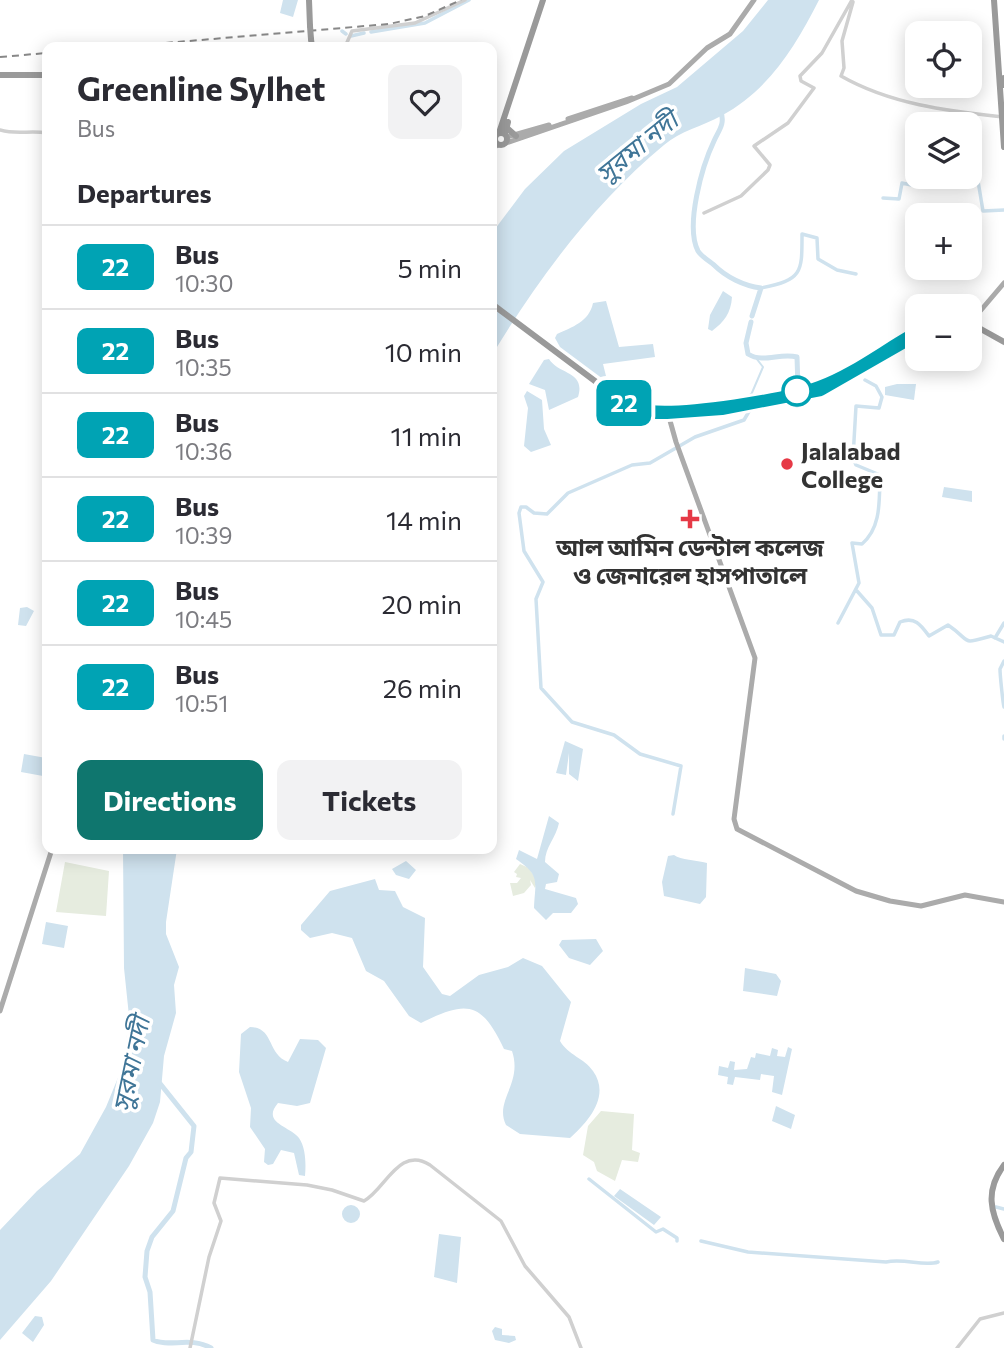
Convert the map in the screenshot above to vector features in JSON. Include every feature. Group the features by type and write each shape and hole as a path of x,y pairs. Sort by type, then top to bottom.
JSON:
{"highway":[{"path":"309,0 311,42"},
{"path":"498,139 542,0"},
{"path":"994,0 1004,147"},
{"path":"498,139 507,126 532,33"},
{"path":"0,75 42,75"},
{"path":"1004,78 1004,85"},
{"path":"507,126 508,132 516,136"},
{"path":"497,308 624,402 646,410 667,412 722,410 821,391 905,341"},
{"path":"982,330 1004,342"},
{"path":"1004,1165 993,1182 990,1196 994,1218 1004,1239"}],"main road":[{"path":"498,139 642,97 677,79 707,48 730,34 754,0"},
{"path":"498,139 516,136 621,100 642,97"},
{"path":"982,309 1004,283"},
{"path":"667,412 679,452 755,658 734,819 737,829 856,891 890,901 921,906 965,895 1004,902"},
{"path":"0,1004 49,854"},
{"path":"0,1011 49,854"}],"street":[{"path":"347,42 352,31 415,23 465,0"},
{"path":"852,0 842,41 845,68 841,76 870,92 894,99 1003,117"},
{"path":"704,213 740,195 768,170 770,165 754,146 788,122 814,88 802,81 800,76 822,52 852,0"},
{"path":"0,130 17,135 32,130 42,132"},
{"path":"190,1348 221,1221 214,1203 220,1178 316,1187 364,1201 392,1171 407,1162 419,1160 438,1171 501,1221 525,1266 564,1310 581,1348"},
{"path":"957,1348 980,1319 1004,1313"}],"shaded area":[{"path":"65,862 109,871 106,916 56,912"},
{"path":"520,864 529,868 537,881 535,888 530,880 531,885 524,893 513,896 510,883 517,883 521,878 516,877 514,872"},
{"path":"601,1111 634,1114 632,1150 640,1153 638,1162 622,1160 615,1181 597,1171 594,1162 583,1155 588,1126"}],"water":[{"path":"283,0 298,0 293,17 280,13"},
{"name":"সুরমা নদী","path":"768,0 819,0 790,51 753,94 721,116 670,140 614,191 548,270 497,347 497,226 525,189 564,151 641,104 677,87 743,31"},
{"path":"723,291 732,297 730,308 723,321 712,331 708,329 710,315"},
{"path":"606,301 619,347 653,344 655,357 603,364 606,376 603,379 560,347 555,338 557,334 584,319 593,303"},
{"path":"549,359 575,378 579,389 578,397 549,410 545,390 529,384 544,360"},
{"path":"916,384 914,400 885,395 885,387"},
{"path":"527,391 542,400 544,429 551,445 531,452 524,446 528,408 524,396"},
{"path":"944,487 972,491 972,502 942,497"},
{"path":"27,607 34,611 26,626 18,625 20,608"},
{"path":"565,741 583,749 578,781 569,774 569,753 566,775 556,773"},
{"path":"24,754 42,757 42,776 21,772"},
{"path":"549,816 559,823 545,862 559,874 557,882 546,884 545,889 576,898 578,904 571,913 553,913 546,920 534,908 533,875 516,859 519,850 537,859"},
{"name":"সুরমা নদী","path":"123,854 176,854 166,922 166,934 179,967 174,985 176,1013 164,1056 160,1102 153,1123 129,1166 51,1281 0,1340 0,1230 37,1191 80,1154 106,1107 124,1063 129,1016 124,968"},
{"path":"668,856 707,863 706,897 700,904 664,896 662,882"},
{"path":"406,861 416,870 409,879 396,875 392,869"},
{"path":"375,879 379,890 395,891 403,907 425,918 423,967 442,994 450,996 479,975 508,967 523,958 542,966 571,1002 560,1041 593,1071 600,1090 590,1116 570,1138 520,1134 506,1125 503,1108 514,1073 512,1051 504,1049 488,1021 479,1013 471,1009 461,1009 421,1023 409,1016 384,981 366,971 352,938 332,933 310,938 301,930 301,925 330,891"},
{"path":"46,922 68,926 64,948 42,944"},
{"path":"596,939 603,951 590,965 569,958 559,945 562,940"},
{"path":"745,968 776,974 781,981 777,996 743,991"},
{"path":"250,1027 263,1031 281,1058 288,1062 300,1039 318,1040 326,1048 310,1103 297,1106 278,1103 273,1115 279,1124 299,1138 305,1157 305,1176 299,1175 294,1153 281,1150 273,1164 264,1162 265,1149 250,1127 251,1108 239,1072 241,1034"},
{"path":"788,1047 792,1049 782,1095 772,1092 774,1076 761,1074 760,1080 735,1077 733,1085 727,1084 728,1077 718,1075 719,1066 728,1068 730,1061 735,1062 734,1070 747,1069 751,1057 755,1058 756,1053 770,1056 772,1048 778,1050 777,1056 785,1057"},
{"path":"776,1106 795,1115 791,1129 772,1121"},
{"path":"620,1189 661,1217 654,1225 614,1196"},
{"path":"351,1205 357,1208 360,1214 357,1220 351,1223 345,1220 342,1214 345,1208"},
{"path":"439,1234 461,1237 457,1283 434,1277"},
{"path":"35,1316 42,1317 44,1325 33,1342 22,1333"},
{"path":"495,1327 502,1329 502,1335 515,1336 516,1340 509,1343 495,1340 492,1331"}],"waterway":[{"path":"371,32 425,23 469,0"},
{"path":"342,31 346,34"},
{"path":"351,36 364,33"},
{"path":"721,112 722,124 709,152 697,196 694,240 699,253 724,273 742,283 761,288 752,316"},
{"path":"883,198 899,199 902,183 905,184"},
{"path":"979,189 983,211 1004,210"},
{"path":"761,288 785,282 797,272 802,257 802,234 817,238 818,259 837,270 856,274"},
{"path":"751,322 746,343 748,354 760,358 797,357 798,388"},
{"path":"751,395 763,367 756,358"},
{"path":"838,623 859,583 852,543 862,544 868,537 878,512 880,475 856,465 853,458 856,406 879,408 882,397 876,386 865,380"},
{"path":"673,814 681,766 640,754 614,735 572,722 541,688 536,599 543,582 524,551 519,513 521,507 526,507 534,513 547,514 568,493 632,465 650,463 695,437 744,420 751,408"},
{"path":"857,591 872,608 881,635 894,635 900,622 910,620 920,625 929,636 948,625 970,641 991,636 1004,642"},
{"path":"995,638 1004,623"},
{"path":"1004,661 1000,669 1004,707"},
{"path":"158,1081 194,1126 191,1152 186,1158 173,1211 152,1237 147,1251 145,1277 150,1292 153,1340 166,1343 188,1342 211,1348"},
{"path":"589,1179 656,1232 663,1229 677,1238 677,1241"},
{"path":"996,1207 1004,1209"},
{"path":"701,1241 748,1252 886,1262 938,1262"}],"railway":[{"path":"177,42 389,24 425,16 461,0"},
{"path":"0,57 42,53"}],"bus line":[{"name":"22","path":"905,337 855,368 811,388 709,407 673,410 646,410 624,402 631,408 651,415 722,410 821,391 905,343"}],"place":[{"name":"Jalalabad College","path":"787,464"},
{"name":"আল আমিন ডেন্টাল কলেজ ও জেনারেল হাসপাতালে","path":"690,519"}]}
